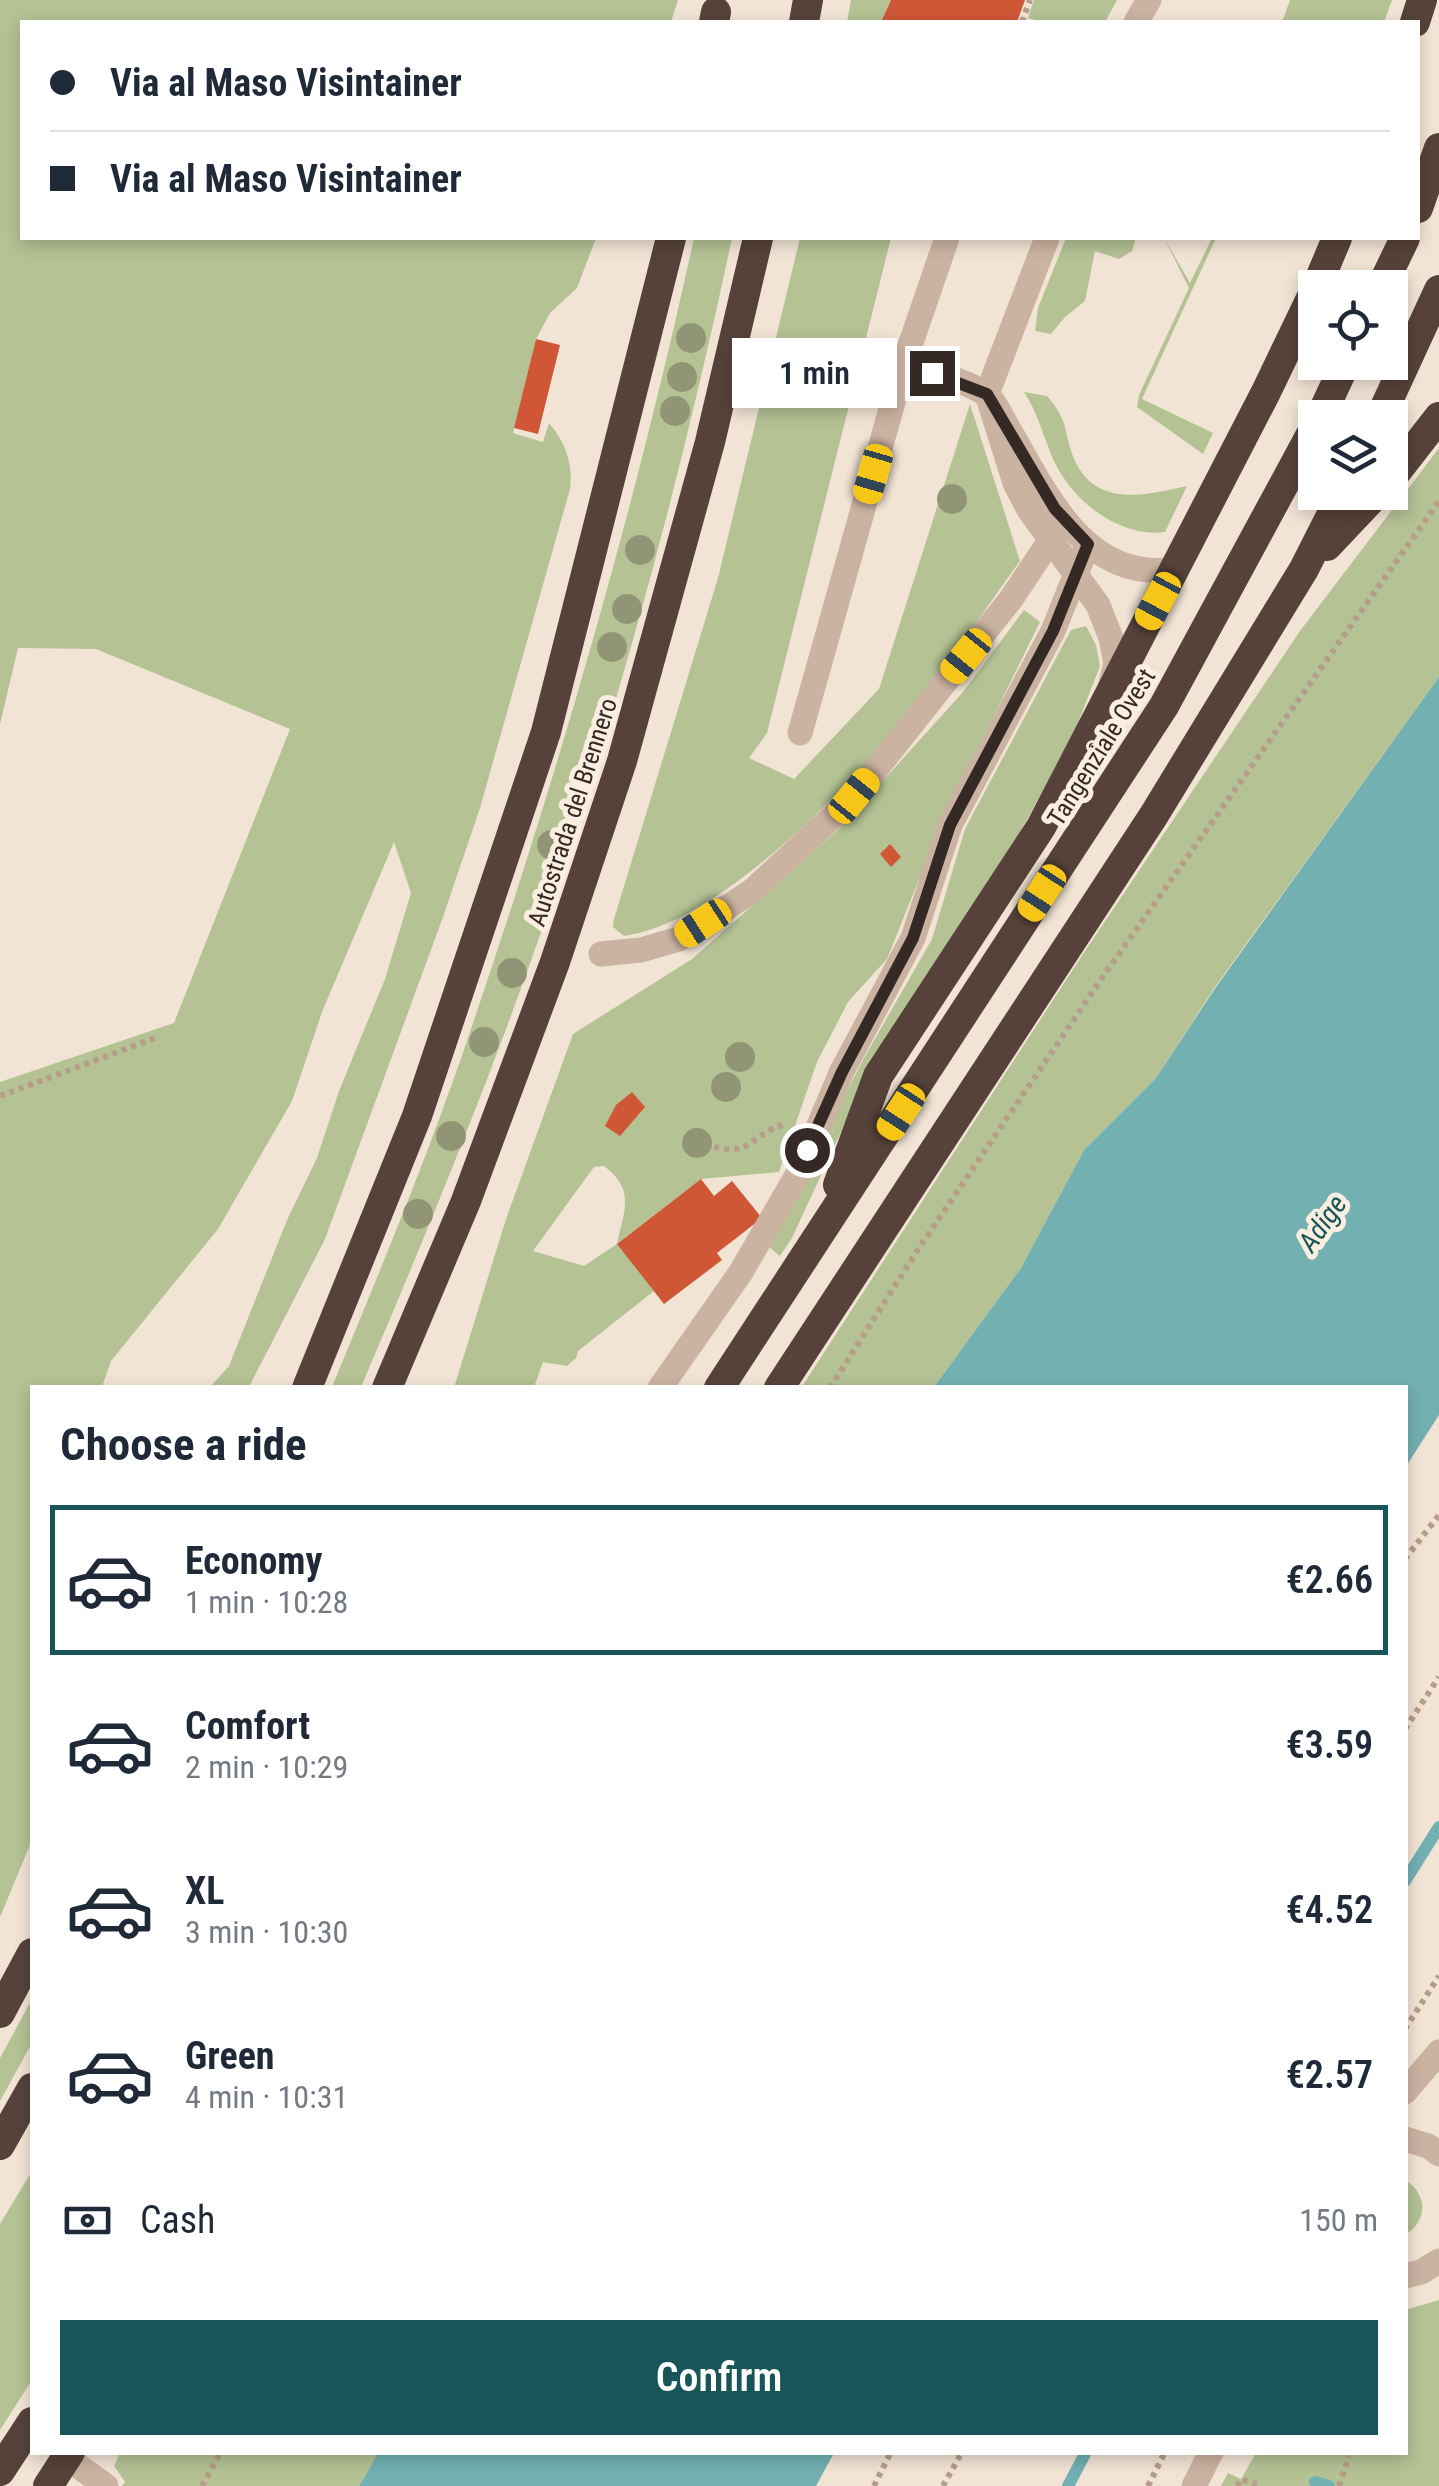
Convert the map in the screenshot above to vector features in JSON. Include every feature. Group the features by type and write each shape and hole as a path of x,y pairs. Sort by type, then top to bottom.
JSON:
{"highway":[{"path":"1420,202 1439,148"},
{"name":"Autostrada del Brennero","path":"309,1385 417,1116 546,732 670,240"},
{"name":"Autostrada del Brennero","path":"388,1385 466,1201 555,962 622,761 710,442 758,240"},
{"path":"1324,270 1336,240"},
{"path":"1390,270 1404,240"},
{"path":"1388,400 1439,290"},
{"path":"820,1236 878,1076 1041,827 1298,325"},
{"path":"1408,457 1439,417"},
{"name":"Tangenziale Ovest","path":"721,1385 1164,706 1298,458"},
{"path":"780,1385 1154,815 1304,570 1334,510"},
{"path":"1304,570 1361,510"},
{"path":"0,2013 30,1957"},
{"path":"0,2145 30,2092"},
{"path":"0,2471 30,2425"},
{"path":"48,2486 69,2455"}],"street":[{"path":"800,733 904,363 945,240"},
{"path":"1046,240 987,394 1015,484 1050,542 1098,605 1116,664 1108,696"},
{"path":"904,363 987,394 1055,509 1088,544 1134,570 1150,573 1175,569"},
{"path":"602,954 641,950 678,939 752,891 854,796 1011,600 1050,542"},
{"path":"662,1385 742,1272 800,1170 842,1072 913,938 950,825 1053,631 1088,544"},
{"path":"1408,2088 1439,2052"},
{"path":"1408,2139 1439,2154"},
{"path":"69,2455 99,2484"},
{"path":"1194,2486 1210,2455"}],"path":[{"path":"832,1385 919,1248 1104,975 1439,501"},
{"path":"0,1096 154,1038"},
{"path":"705,1143 720,1150 740,1150 782,1124 793,1124"},
{"path":"1408,1555 1439,1515"},
{"path":"1408,1724 1439,1677"},
{"path":"1408,2024 1439,1976"},
{"path":"202,2486 219,2455"},
{"path":"874,2486 890,2455"},
{"path":"943,2486 960,2455"},
{"path":"1148,2486 1164,2455"},
{"path":"1340,2484 1348,2456"},
{"path":"1238,2486 1241,2480 1261,2486"}],"green space":[{"path":"0,0 678,0 672,20 20,20 20,240 595,240 577,288 550,313 536,339 513,433 543,442 549,423 567,454 570,489 480,808 325,1239 250,1385 212,1385 229,1366 287,1220 317,1158 339,1091 385,979 411,893 394,842 322,1012 292,1101 218,1229 111,1361 103,1385 30,1385 30,1845 0,1917 0,1082 174,1023 290,729 96,649 18,648 0,724"},
{"path":"851,0 891,0 882,20 847,20"},
{"path":"1034,0 1117,0 1106,20 1028,18"},
{"path":"1290,0 1392,0 1385,20 1283,20"},
{"path":"694,240 732,240 667,514 630,651 539,939 483,1090 362,1385 333,1385 440,1118 536,831 594,635"},
{"path":"800,240 890,240 767,733 749,758 794,779 879,689 970,404 1020,561 910,714 796,834 707,902 664,925 624,936 613,927 614,919 718,578"},
{"path":"1065,240 1135,240 1132,251 1119,259 1095,251 1085,301 1051,334 1035,331 1038,308"},
{"path":"1165,240 1190,283 1211,240 1215,240 1142,399 1213,433 1203,454 1137,407 1189,288"},
{"path":"1024,392 1047,396 1054,405 1075,461 1096,486 1110,492 1140,494 1187,486 1165,532 1132,529 1087,504 1056,465"},
{"path":"1439,448 1439,677 1215,987 1156,1078 1084,1150 1021,1268 935,1385 803,1385 1081,957 1300,631 1392,510 1408,510 1408,489"},
{"path":"1024,610 1040,622 944,817 887,959 848,1002 817,1062 779,1172 701,1179 618,1243 654,1291 578,1351 567,1366 543,1362 535,1385 455,1385 506,1219 573,1034 692,959 842,826 963,692","holes":["604,1166 621,1184 625,1202 617,1244 584,1266 533,1251 594,1167"]},
{"path":"1086,626 1096,645 1100,666 1071,741 999,869 852,1108 780,1256 769,1247 815,1168 832,1120 864,1058 932,939 965,829 1071,630"},
{"path":"30,2003 30,2047 0,2101 0,2058"},
{"path":"30,2174 30,2383 0,2430 0,2224"},
{"path":"1408,2182 1418,2193 1422,2208 1408,2233"},
{"path":"1439,2300 1439,2486 1221,2486 1228,2473 1241,2479 1255,2455 1408,2455 1408,2309"},
{"path":"119,2455 378,2455 359,2486 122,2486 125,2482 114,2466"}],"water":[{"name":"Adige","path":"1439,677 1439,1415 1408,1463 1408,1385 935,1385 1021,1268 1084,1150 1156,1078 1216,987"},
{"path":"377,2455 833,2455 816,2486 359,2486"}],"building":[{"path":"891,0 1025,0 1018,20 882,20"},
{"path":"536,339 560,345 538,434 514,428"},
{"path":"890,844 901,857 891,867 880,854"},
{"path":"632,1092 645,1107 620,1136 605,1126 616,1105"},
{"path":"701,1179 714,1196 732,1181 762,1218 717,1253 722,1260 664,1304 617,1244"}],"waterway":[{"path":"1408,1876 1439,1827"},
{"path":"1068,2486 1084,2455"},
{"path":"1315,2482 1329,2486"}],"route":[{"path":"807,1150 823,1110 913,938 950,825 1053,631 1088,544 1055,509 987,394 932,373"}]}
